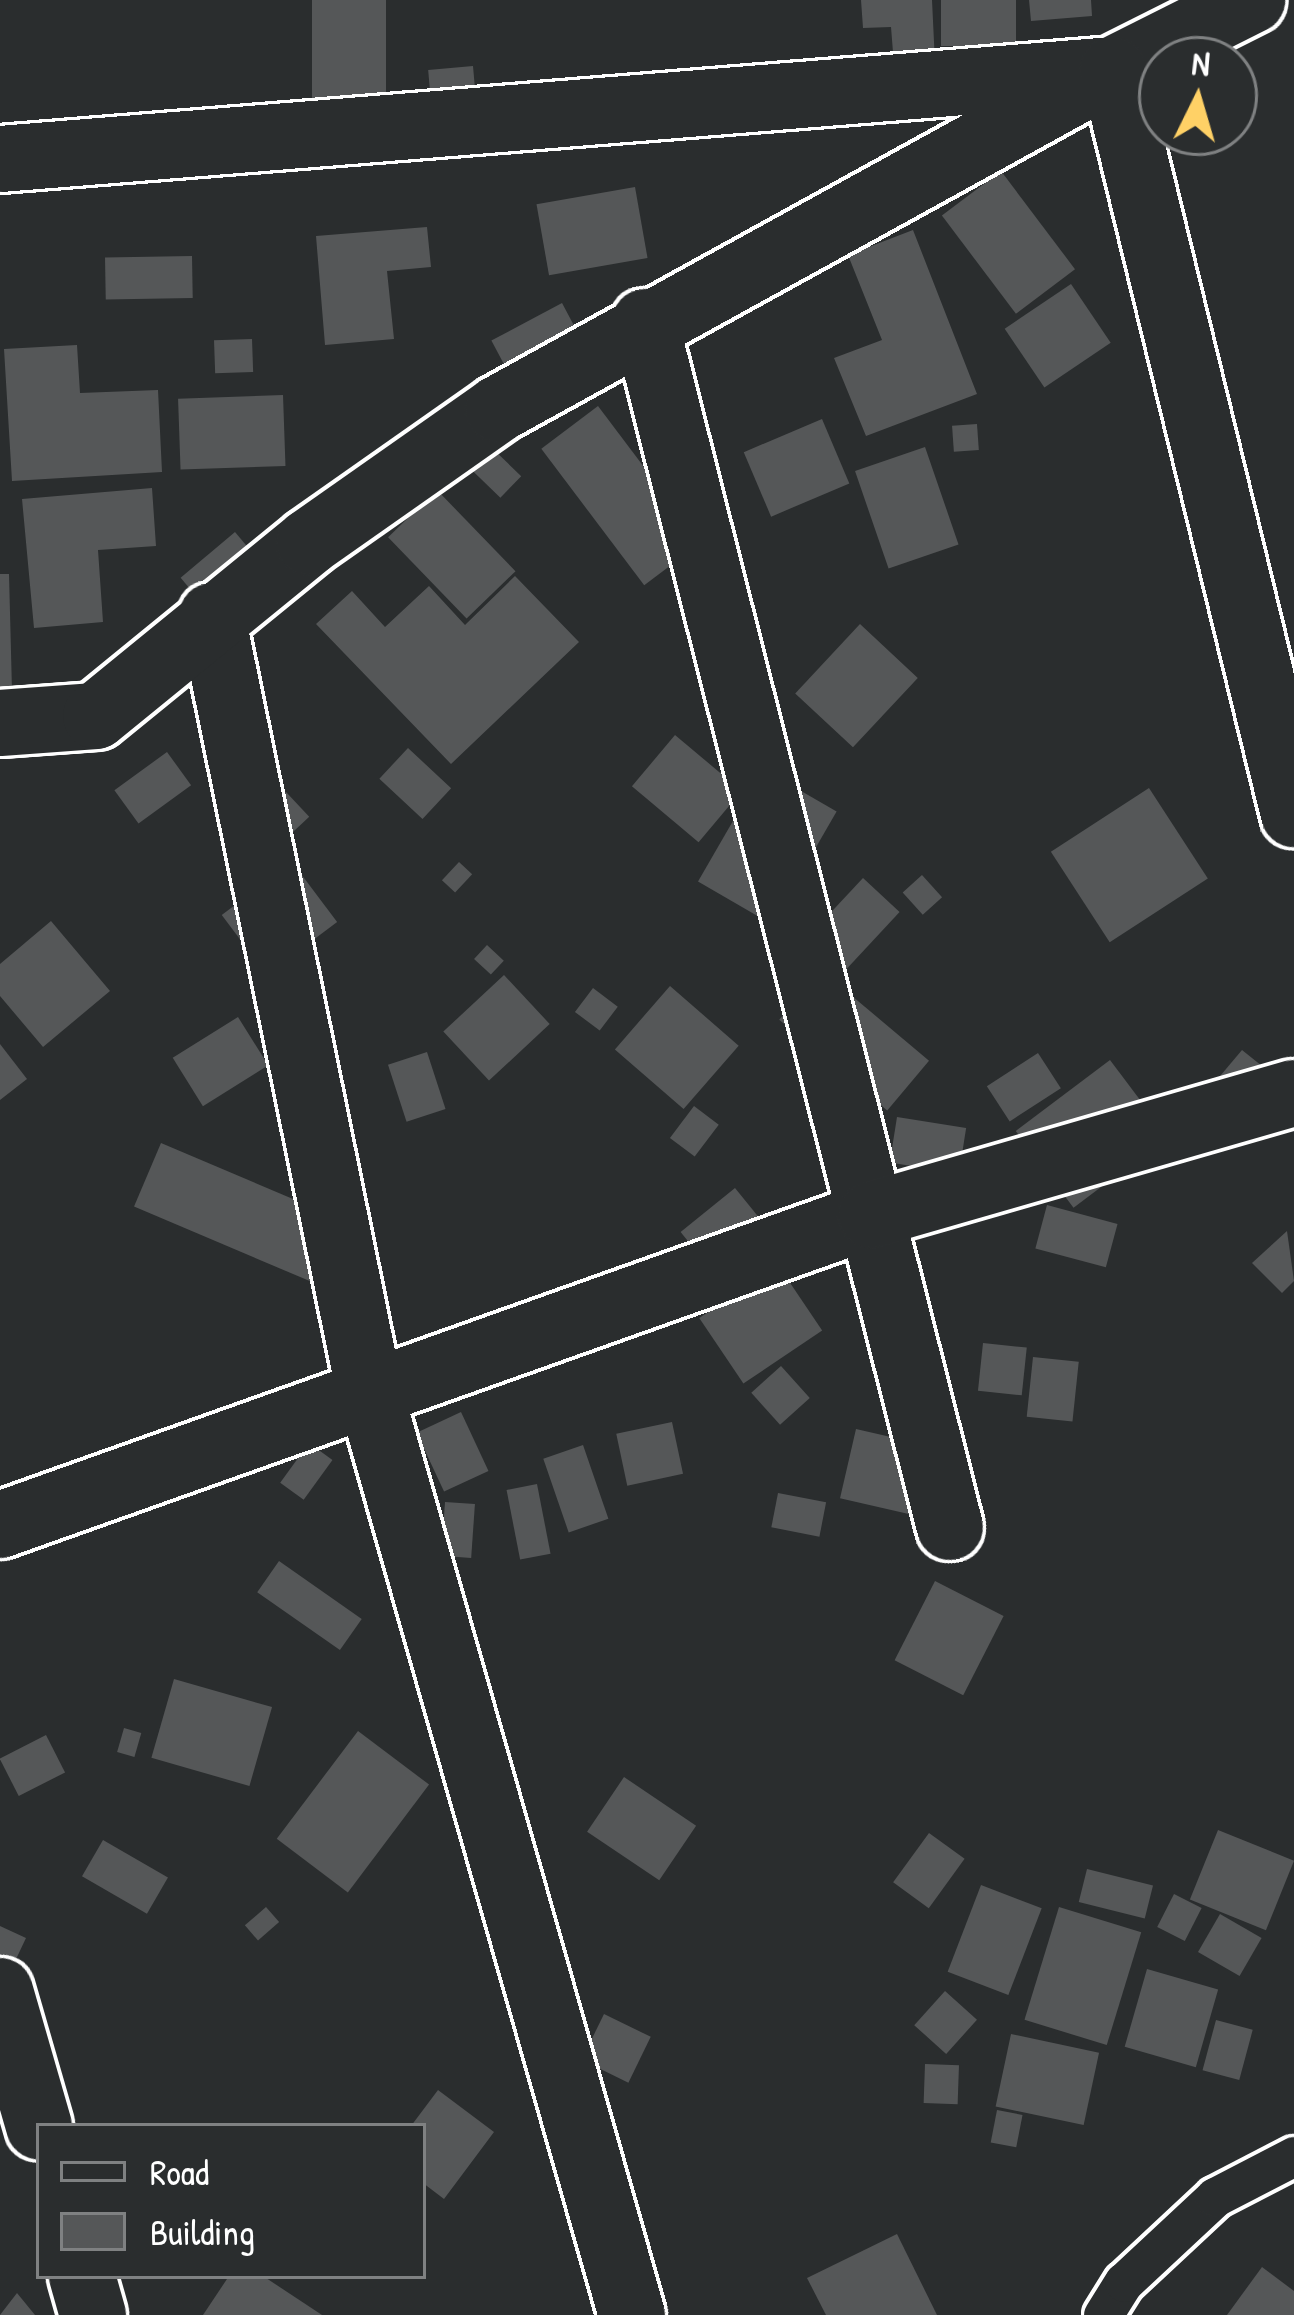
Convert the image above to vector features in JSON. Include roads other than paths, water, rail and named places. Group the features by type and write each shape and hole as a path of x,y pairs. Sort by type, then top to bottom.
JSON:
{"street":[{"path":"0,723 96,716 212,616 498,409 645,322 1252,0"},
{"path":"0,159 1113,70"},
{"path":"1113,70 1294,814"},
{"path":"645,322 950,1527"},
{"path":"212,616 370,1394 632,2315"},
{"path":"0,1526 871,1215 1294,1093"},
{"path":"0,1991 38,2123"},
{"path":"83,2279 94,2315"}],"lane":[{"path":"1103,2315 1124,2282 1215,2197 1294,2156"}]}
